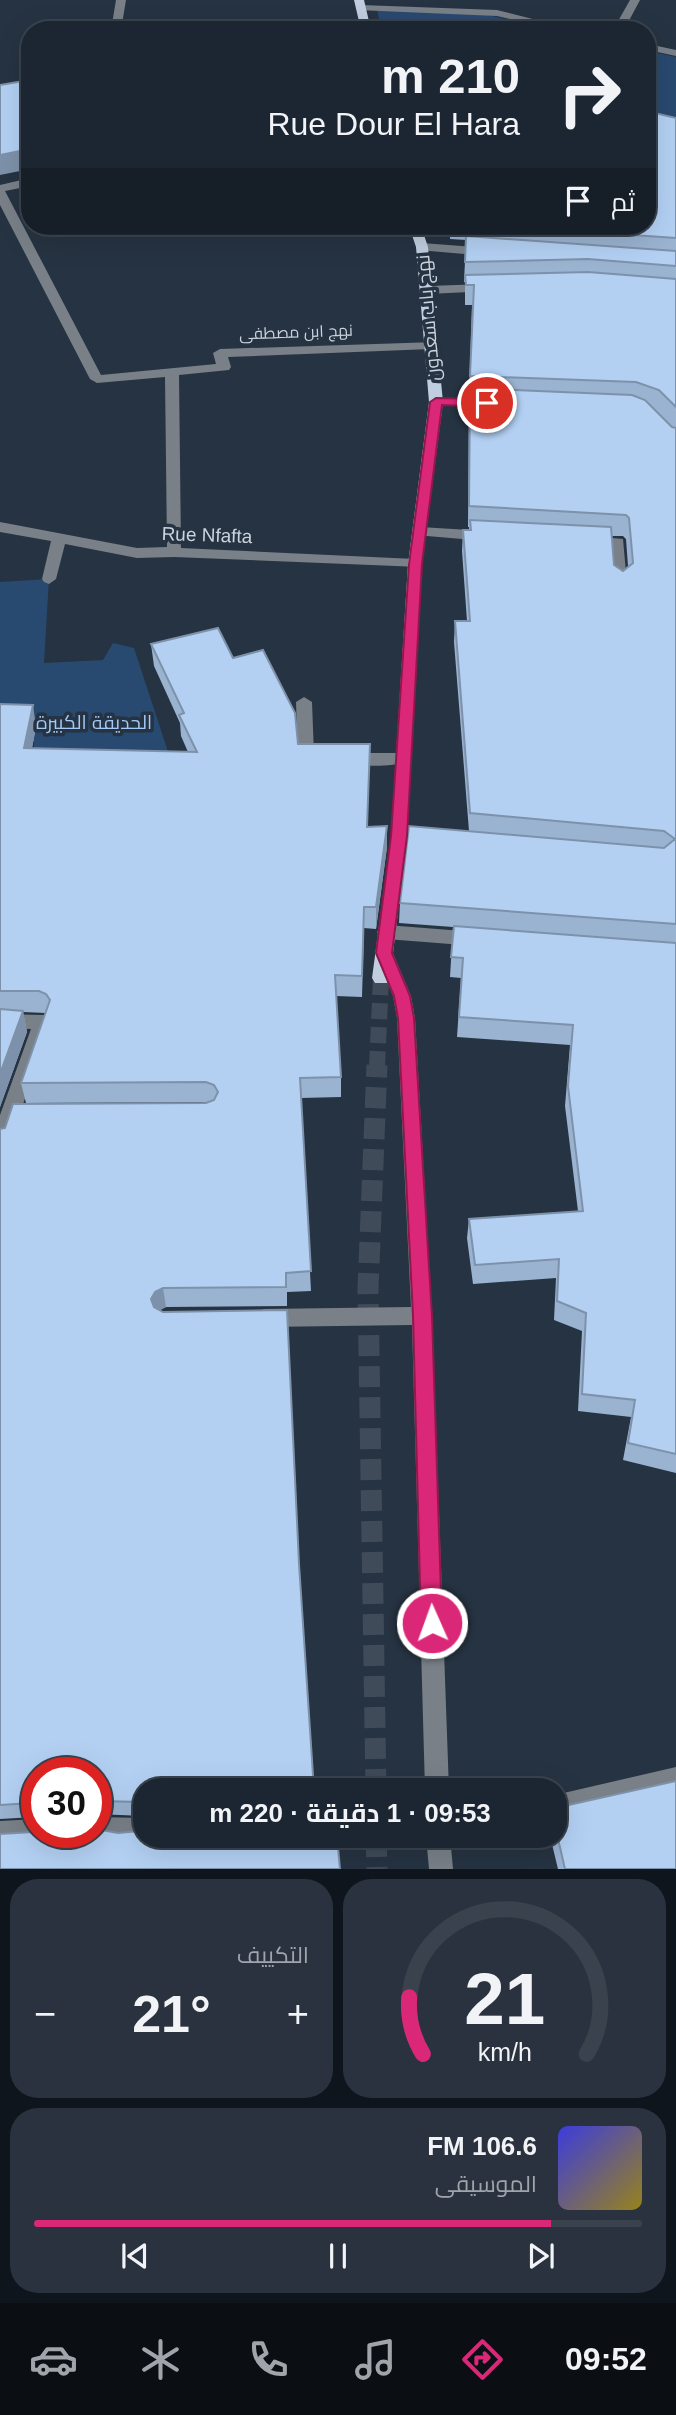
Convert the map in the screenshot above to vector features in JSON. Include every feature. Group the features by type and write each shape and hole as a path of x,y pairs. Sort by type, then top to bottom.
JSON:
{"main road":[{"name":"نهج باب سعدون","path":"381,978 385,943 406,837 403,759 415,564 436,402 427,289 418,235"}],"street":[{"path":"118,21 121,0"},
{"path":"623,21 635,0"},
{"path":"360,4 474,6 532,21"},
{"path":"656,49 676,53"},
{"path":"0,191 21,185"},
{"name":"نهج ابن مصطفى","path":"0,191 21,232"},
{"name":"نهج ابن مصطفى","path":"23,235 97,379 224,367 220,353 431,345"},
{"path":"422,247 502,253"},
{"path":"427,289 506,288"},
{"path":"172,372 174,552"},
{"path":"436,402 513,404"},
{"name":"Rue Nfafta","path":"0,527 137,553 174,552 415,564"},
{"path":"420,532 499,536"},
{"path":"49,579 59,538"},
{"path":"578,540 618,542 620,584"},
{"path":"304,702 306,760 403,759"},
{"path":"437,1778 422,1316 406,1018 385,943 496,941"},
{"path":"0,1021 43,1022 17,1114 0,1141"},
{"path":"247,1318 422,1316"},
{"path":"567,1804 676,1779"},
{"path":"112,1829 133,1829"},
{"path":"0,1833 21,1832"},
{"path":"439,1848 441,1869"}],"green space":[{"path":"377,9 488,15 514,21 379,21"},
{"path":"656,53 676,57 676,129 656,124"},
{"name":"الحديقة الكبيرة","path":"49,579 44,663 103,660 113,643 134,648 178,782 36,785 33,726 0,728 0,582"}],"building":[{"path":"21,82 21,151 0,155 0,85"},
{"path":"656,113 676,118 676,238 633,235 656,235"},
{"path":"466,236 676,251 676,266 588,259 465,262"},
{"path":"588,272 676,279 676,407 659,390 636,382 470,376 474,285 466,285 465,275"},
{"path":"470,388 632,395 645,400 676,428 676,924 400,903 409,826 664,848 675,839 664,831 470,813 455,621 470,621 463,530 471,530 470,520 611,527 614,565 623,571 633,563 629,518 626,515 469,506"},
{"path":"218,628 233,658 263,650 295,713 298,744 370,744 367,827 387,826 376,907 364,907 362,976 335,975 341,1077 300,1078 311,1271 286,1273 286,1287 163,1288 155,1292 151,1299 154,1307 163,1312 287,1310 299,1564 313,1778 133,1778 133,1802 112,1801 112,1757 21,1757 21,1804 0,1805 0,1129 5,1128 13,1104 206,1103 214,1100 218,1092 214,1085 206,1082 21,1083 50,1000 46,994 39,991 0,991 0,704 33,705 24,748 197,752 179,715 184,713 151,644"},
{"path":"454,926 676,943 676,1454 628,1443 635,1400 582,1394 586,1313 557,1301 559,1259 475,1265 469,1219 583,1211 568,1086 573,1025 459,1017 463,958 451,957"},
{"path":"0,1009 23,1011 0,1074"},
{"path":"676,1781 676,1869 565,1869 560,1848 567,1848 567,1805"},
{"path":"112,1832 133,1832 133,1848 338,1848 340,1869 0,1869 0,1834 21,1833 21,1848 112,1848"}],"tunnel":[{"path":"377,1067 381,978"},
{"path":"376,1778 368,1289 377,1065"},
{"path":"376,1848 377,1869"}],"route":[{"path":"432,1623 422,1316 406,1018 402,996 384,953 399,836 415,564 436,402 487,403"}]}
